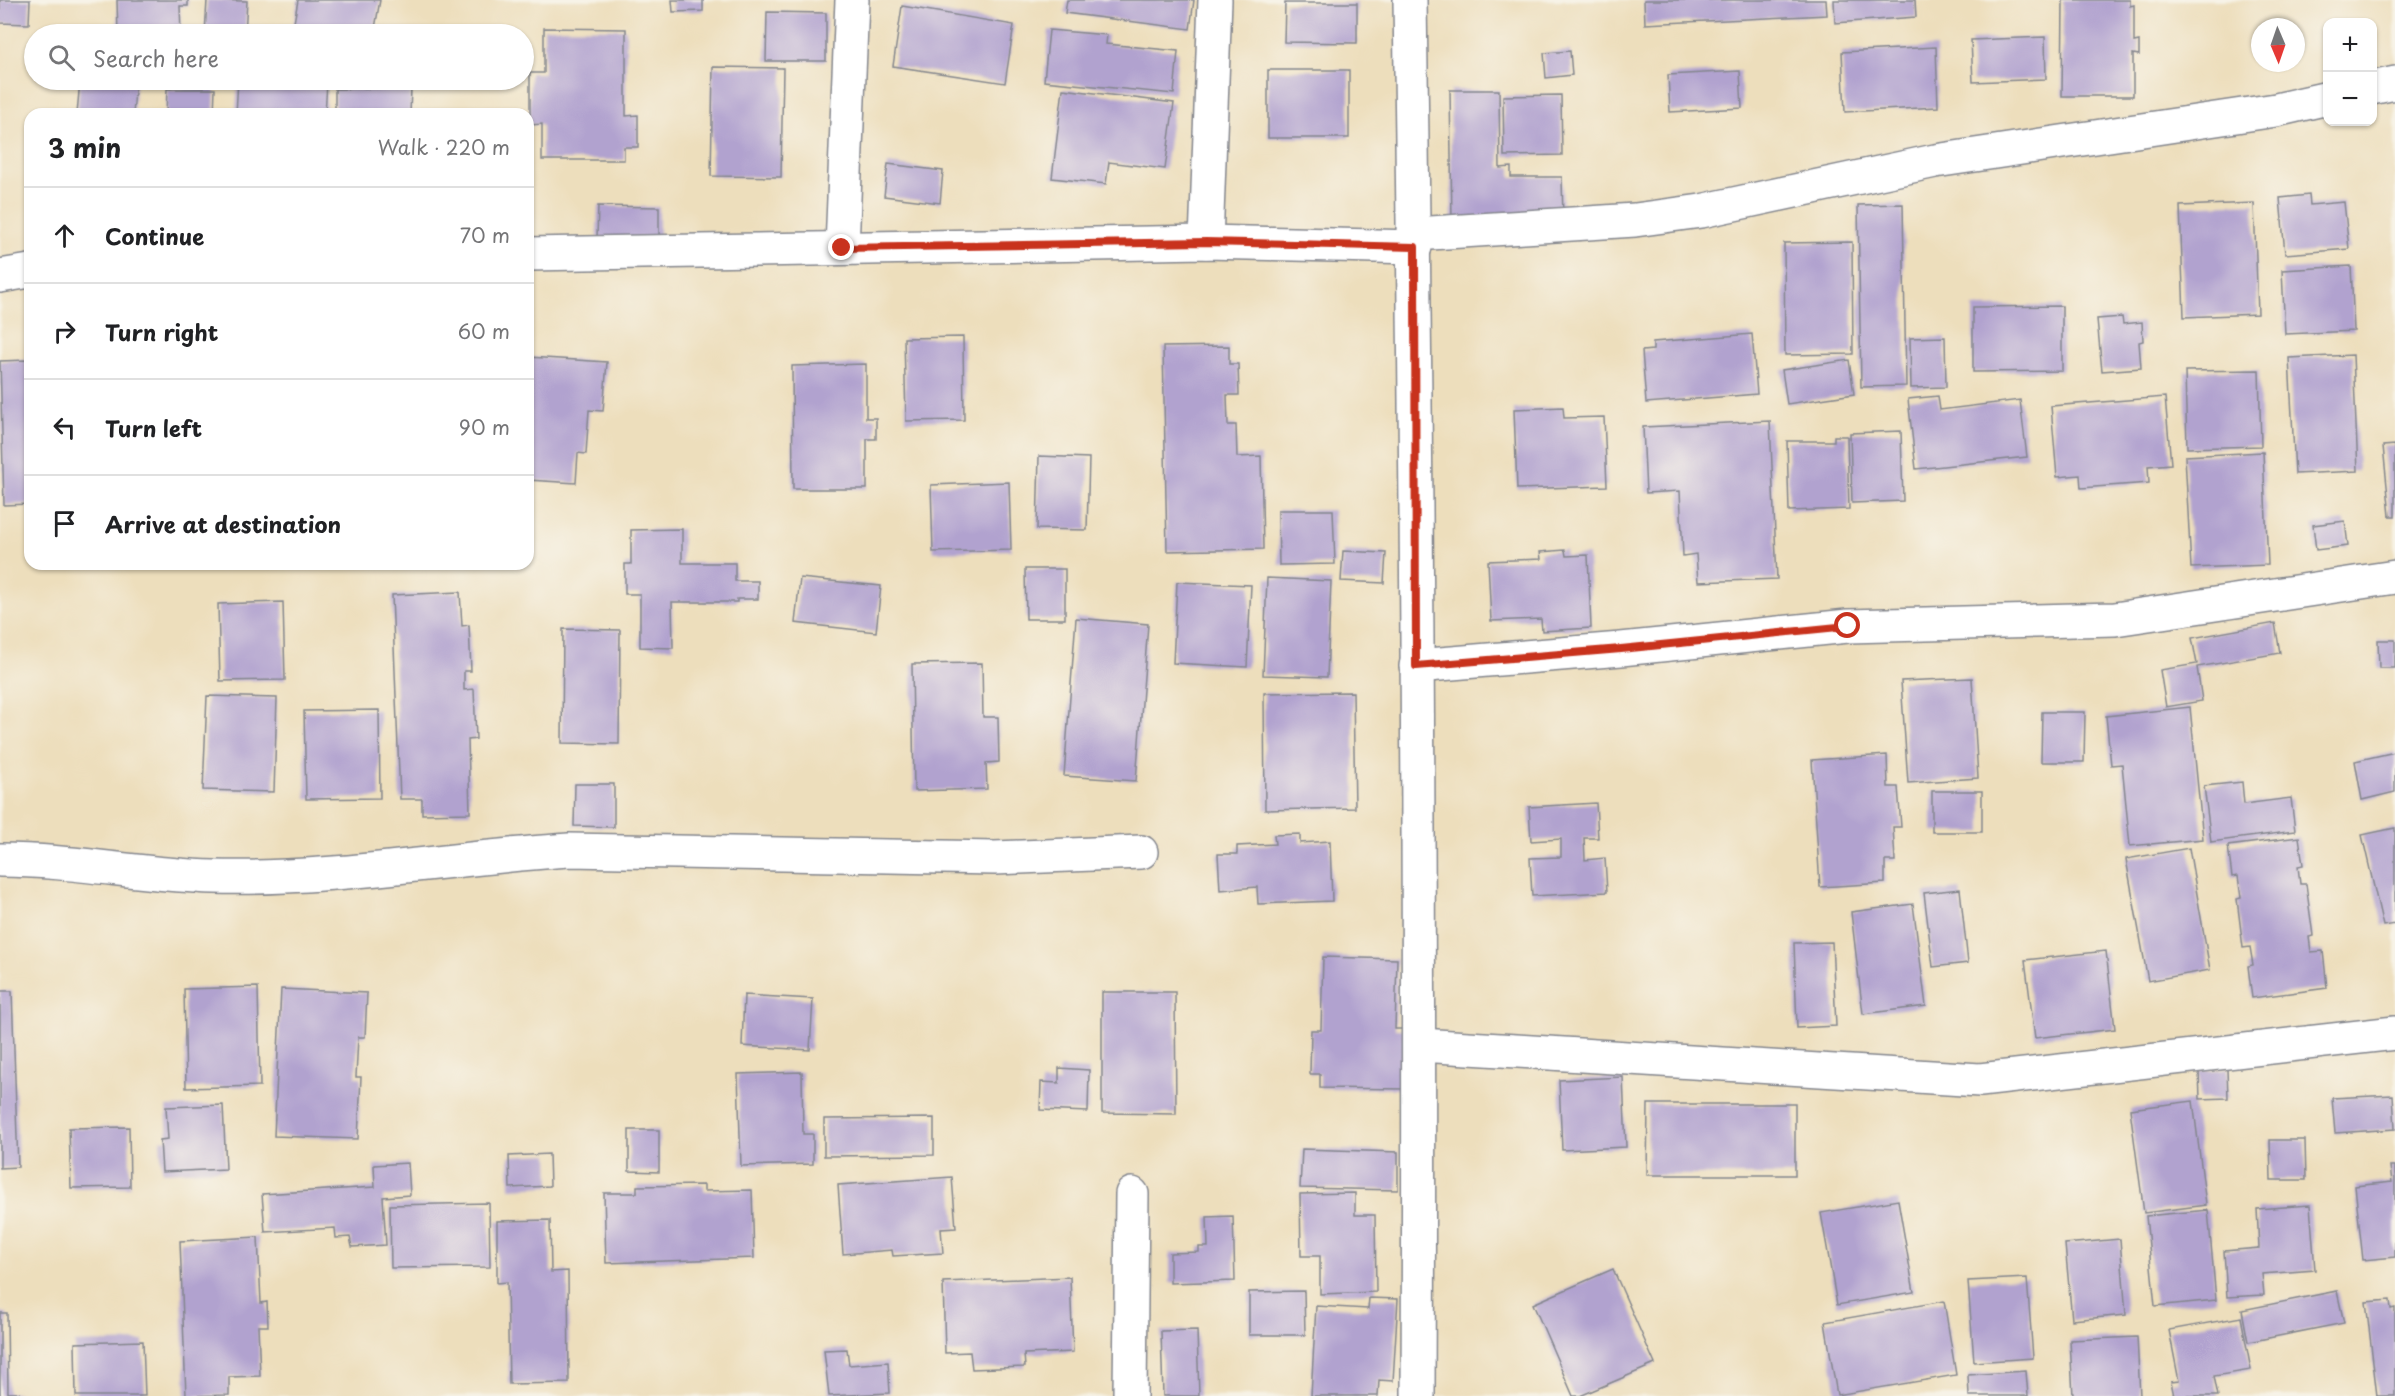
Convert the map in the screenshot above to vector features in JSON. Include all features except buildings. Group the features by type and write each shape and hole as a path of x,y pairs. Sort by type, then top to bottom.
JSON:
{"street":[{"path":"842,248 852,0"},
{"path":"1206,242 1215,0"},
{"path":"1410,0 1415,241 1420,1046 1418,1396"},
{"path":"2377,87 2395,83"},
{"path":"534,254 1206,242 1415,241 1635,220 1690,212 1935,160 2264,111 2323,99"},
{"path":"0,276 24,272"},
{"path":"1416,666 1621,649 1848,626 2115,620 2395,577"},
{"path":"0,860 31,860 214,877 332,875 504,854 569,850 995,858 1141,852"},
{"path":"1420,1046 1980,1080 2395,1034"},
{"path":"1130,1396 1132,1194"}],"route":[{"path":"842,248 1206,242 1415,247 1416,666 1621,649 1848,626"}]}
